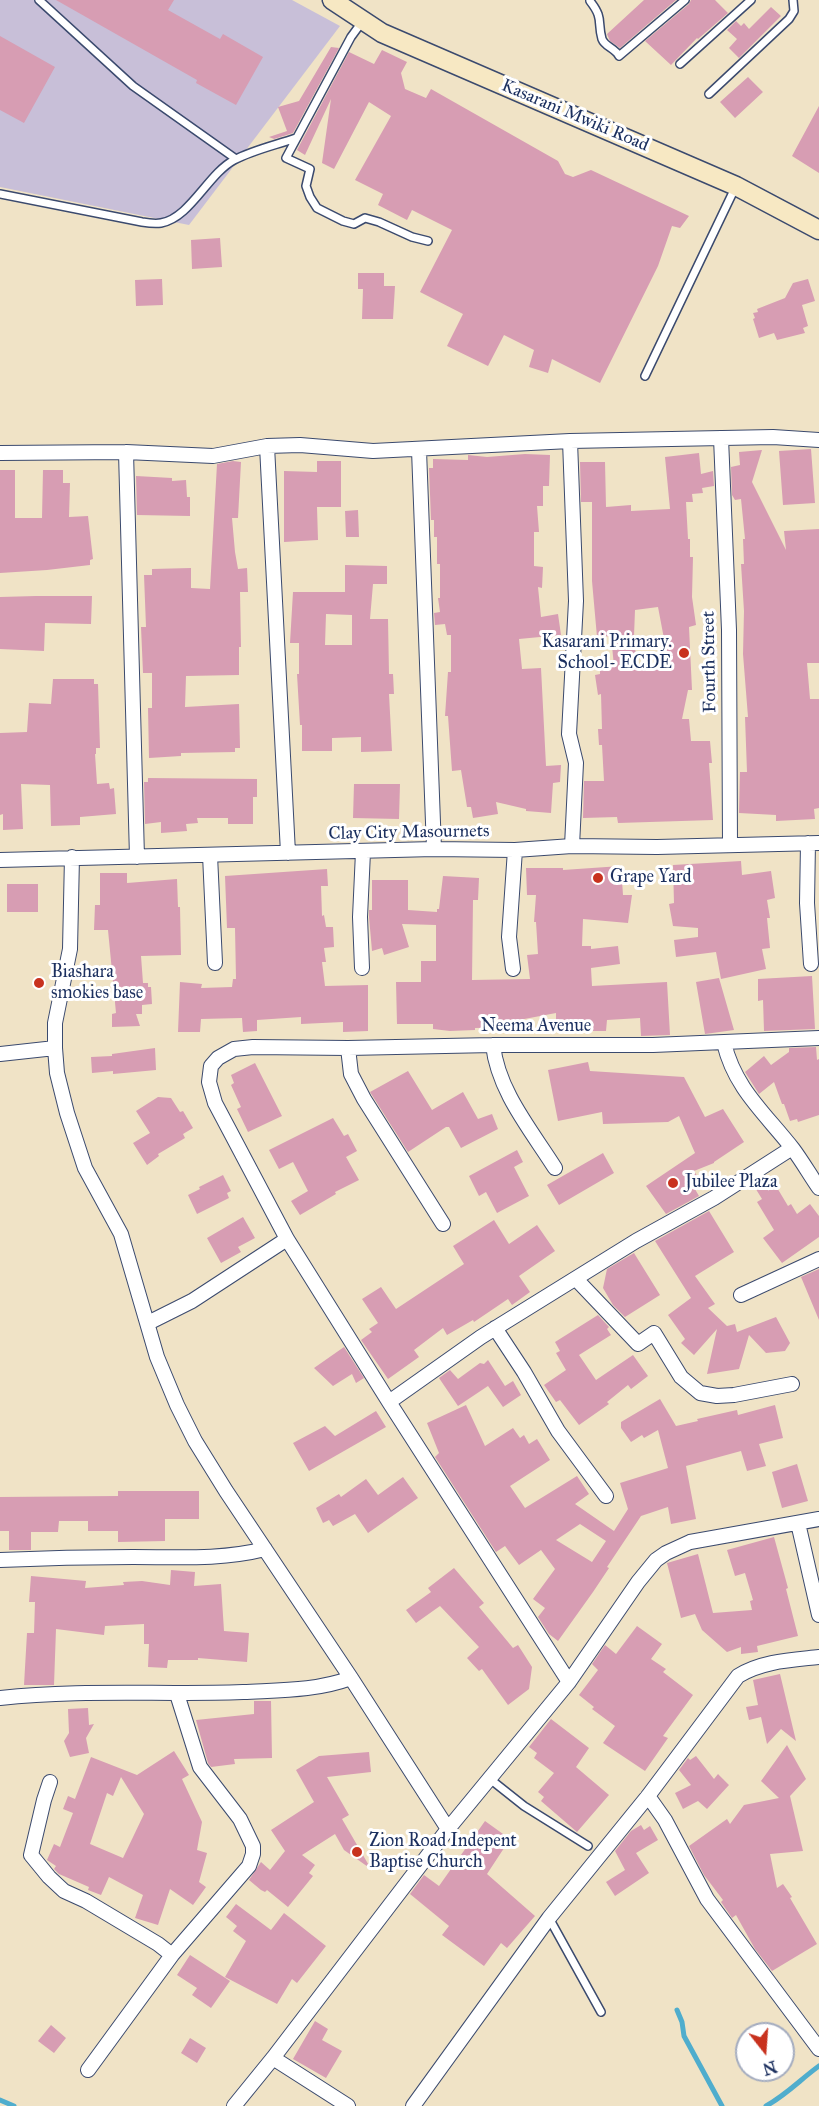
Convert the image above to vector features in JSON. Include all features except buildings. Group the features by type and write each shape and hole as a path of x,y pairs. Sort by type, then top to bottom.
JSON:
{"main road":[{"name":"Kasarani Mwiki Road","path":"332,0 382,33 736,186 819,231"}],"street":[{"path":"0,453 126,452 213,456 267,447 300,445 373,451 570,441 721,438 819,440"},
{"name":"Fourth Street","path":"721,438 729,630 730,845"},
{"path":"570,441 576,602 568,734 576,764 572,846"},
{"path":"267,447 288,853"},
{"path":"419,450 434,849"},
{"path":"126,452 137,857"},
{"path":"811,964 807,903 813,843"},
{"name":"Clay City Masournets","path":"0,860 434,849 515,850 572,846 657,847 813,843"},
{"path":"513,969 509,937 515,850"},
{"path":"362,968 360,917 363,852"},
{"path":"210,855 215,963"},
{"path":"72,857 70,950 55,1023 57,1073 85,1168 121,1234 157,1357 195,1441 448,1828"},
{"name":"Neema Avenue","path":"287,1239 215,1103 209,1082 211,1066 218,1058 234,1049 253,1047 653,1045 819,1038"},
{"path":"724,1043 734,1074 754,1104 792,1148 819,1188"},
{"path":"493,1045 494,1059 500,1077 555,1168"},
{"path":"0,1054 55,1048"},
{"path":"348,1048 351,1074 364,1100 444,1224"},
{"path":"389,1401 495,1329 636,1241 714,1198 792,1148"},
{"path":"148,1323 192,1301 287,1239 569,1682"},
{"path":"741,1295 819,1259"},
{"path":"576,1279 638,1344 654,1333 681,1377 699,1393 717,1396 734,1395 792,1384"},
{"path":"495,1329 524,1372 558,1431 606,1496"},
{"path":"234,2106 448,1828 569,1682 638,1582 656,1560 690,1542 819,1519"},
{"path":"798,1523 819,1615"},
{"path":"0,1560 67,1557 196,1557 243,1555 265,1549"},
{"path":"413,2106 549,1918 648,1796 738,1676 751,1668 781,1661 819,1657"},
{"path":"0,1698 63,1693 177,1694 300,1690 328,1687 351,1678"},
{"path":"88,2070 172,1955 249,1866 253,1854 253,1846 240,1820 200,1767 177,1694"},
{"path":"50,1782 32,1855 49,1877 64,1891 86,1901 158,1944 172,1955"},
{"path":"648,1796 665,1820 707,1899 819,2049"},
{"path":"273,2058 348,2106"}],"lane":[{"path":"39,0 133,86 236,159"},
{"path":"590,1 599,14 602,38 605,43 616,50 619,56 685,0"},
{"path":"709,94 789,19 794,11 793,0"},
{"path":"680,64 746,2"},
{"path":"382,33 362,22 351,37 286,158 309,169 306,186 317,207 343,221 354,224 365,218 428,241"},
{"path":"0,194 160,224 173,219 184,210 214,176 236,159 296,138"},
{"path":"645,376 736,186"},
{"path":"490,1779 524,1806 588,1846"},
{"path":"549,1918 601,2012"}],"shaded area":[{"path":"0,0 292,0 340,26 189,225 0,187"}],"waterway":[{"path":"677,2010 684,2036 722,2106"},
{"path":"766,2106 819,2066"},
{"path":"0,2100 14,2106"}],"place":[{"name":"Kasarani Primary. School- ECDE","path":"684,653"},
{"name":"Grape Yard","path":"598,878"},
{"name":"Biashara smokies base","path":"39,983"},
{"name":"Jubilee Plaza","path":"673,1183"},
{"name":"Zion Road Indepent Baptise Church","path":"357,1852"}]}
